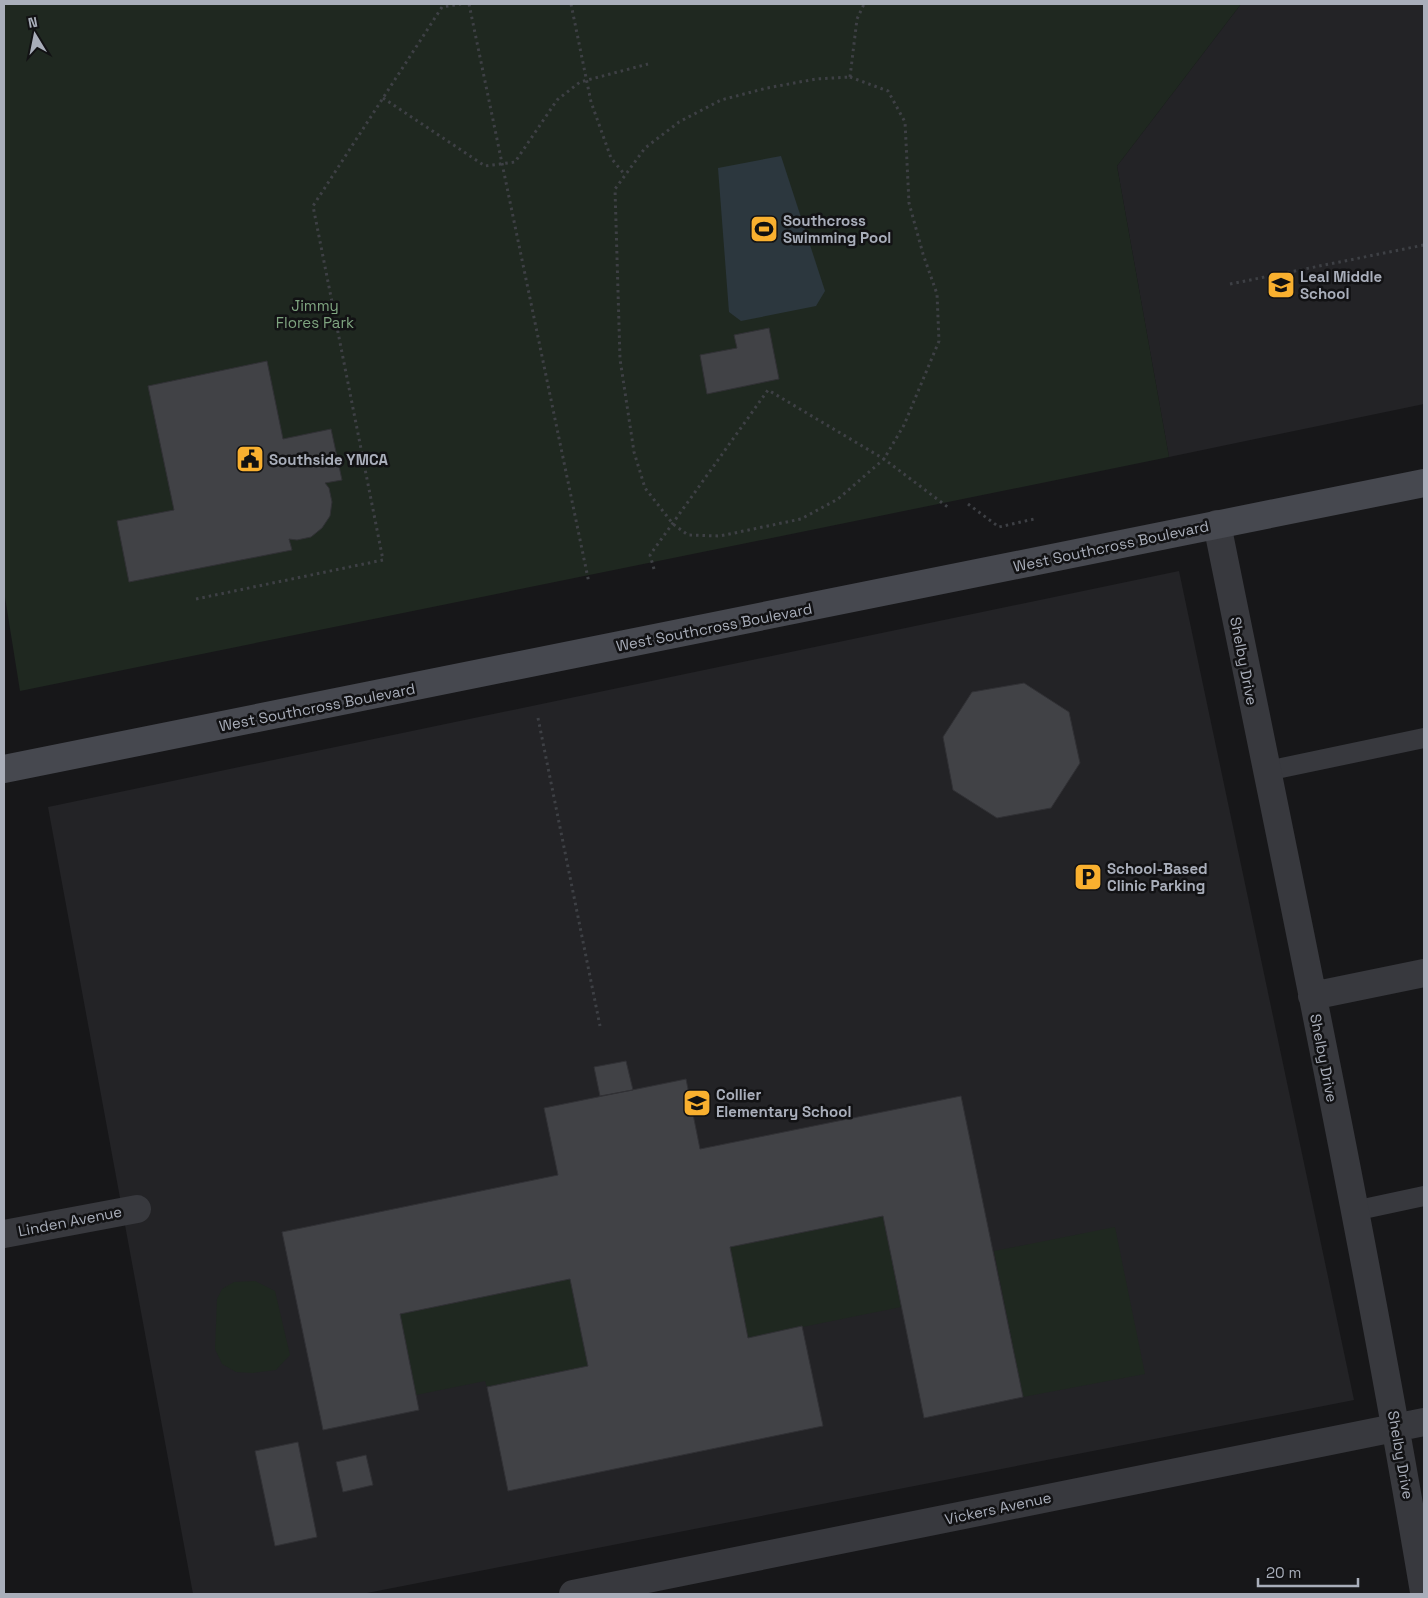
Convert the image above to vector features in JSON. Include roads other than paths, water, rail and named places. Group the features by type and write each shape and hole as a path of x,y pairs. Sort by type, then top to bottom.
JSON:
{"main road":[{"name":"West Southcross Boulevard","path":"4,769 1424,483"}],"street":[{"name":"Shelby Drive","path":"1217,524 1396,1427 1424,1592"},
{"path":"1312,996 1424,972"},
{"name":"Linden Avenue","path":"4,1234 137,1209"},
{"name":"Vickers Avenue","path":"573,1594 1424,1422"}],"lane":[{"path":"1267,771 1424,738"},
{"path":"1354,1211 1424,1196"}],"place":[{"name":"Southcross Swimming Pool","path":"764,229"},
{"name":"Leal Middle School","path":"1281,285"},
{"name":"Southside YMCA","path":"250,459"},
{"name":"School-Based Clinic Parking","path":"1088,877"},
{"name":"Collier Elementary School","path":"697,1103"}],"park label":[{"name":"Jimmy Flores Park","path":"315,314"}]}
